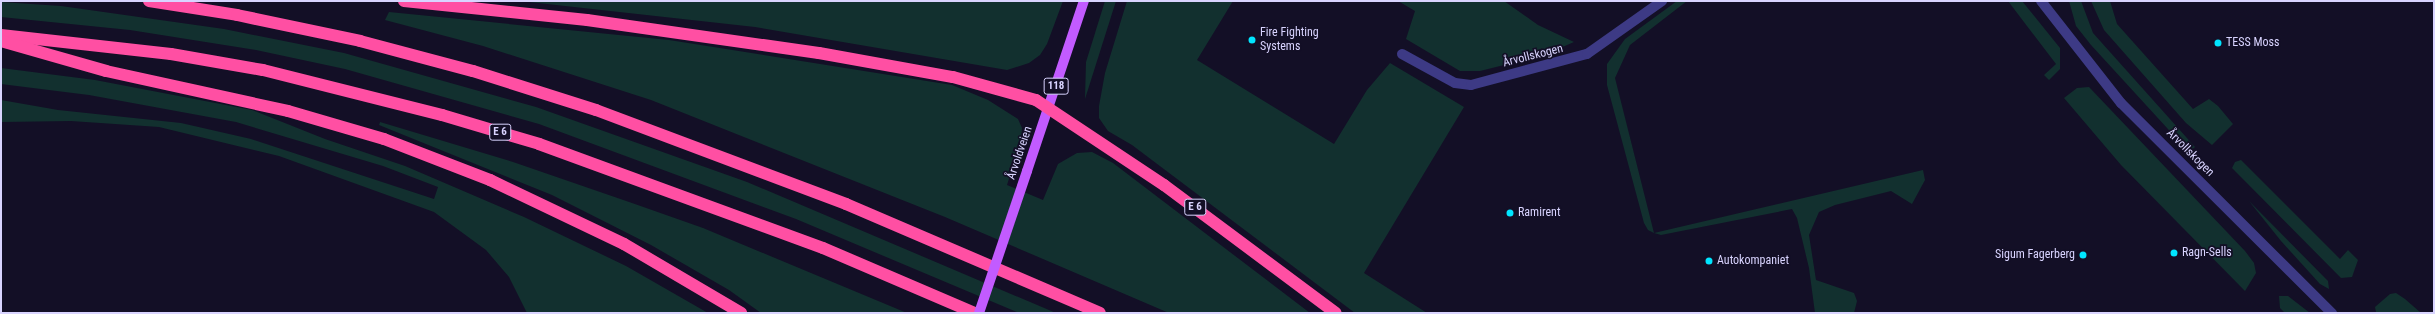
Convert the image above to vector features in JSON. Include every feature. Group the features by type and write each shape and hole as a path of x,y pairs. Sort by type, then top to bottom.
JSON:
{"highway":[{"path":"149,1 236,15 360,41 473,71 596,110 846,204 1100,313"},
{"name":"E 6","path":"404,1 587,20 819,53 953,77 1002,89 1050,107 1164,185 1336,313"},
{"name":"E 6","path":"1,35 171,54 263,70 442,115 539,144 823,248 975,313"},
{"path":"1,41 106,70 288,111 384,139 490,180 624,244 741,313"}],"main road":[{"name":"Årvoldveien","path":"979,313 1050,107 1084,1"}],"street":[{"name":"Årvollskogen","path":"1402,54 1455,83 1471,85 1588,54 1662,1"},
{"name":"Årvollskogen","path":"2041,1 2121,103 2332,313"}],"green space":[{"path":"520,1 1063,1 1047,44 1040,55 1029,63 1007,70 755,27"},
{"path":"1105,1 1116,1 1085,99 1086,62"},
{"path":"1127,1 1233,1 1197,60 1334,144 1367,90 1390,63 1464,107 1364,273 1427,313 1355,313 1132,145 1108,131 1099,118 1099,106 1105,73"},
{"path":"1398,1 1504,1 1538,25 1574,42 1544,55 1480,71 1460,71 1406,39 1415,11"},
{"path":"1677,1 1687,1 1630,45 1615,78 1654,233 1648,230 1644,223 1607,85 1607,64 1625,39"},
{"path":"2008,1 2022,1 2060,48 2060,69 2049,80 2044,75 2056,64"},
{"path":"2069,1 2081,1 2093,33 2195,147 2189,152 2091,45 2076,26"},
{"path":"2091,1 2110,1 2117,24 2193,109 2209,99 2218,106 2233,124 2212,145 2186,123 2104,30"},
{"path":"1,2 61,6 224,29 344,53 536,107 747,182 1056,313 1019,313 796,219 539,124 345,69 256,50 130,30 1,17"},
{"path":"389,12 669,40 952,85 988,100 1018,119 1022,128 1021,141 1007,185 1043,200 1058,164 1077,153 1092,152 1113,163 1310,313 1169,313 945,217 651,100 483,46 385,20"},
{"path":"1,68 95,80 252,110 325,139 405,166 524,217 626,266 708,313 527,313 509,277 486,250 434,212 279,156 159,127 71,121 1,122 1,100 58,110 181,123 251,139 434,199 438,187 383,166 236,122 89,95 1,84"},
{"path":"2089,87 2245,251 2254,263 2256,273 2245,291 2121,165 2064,98 2077,88"},
{"path":"380,122 513,162 703,228 907,313 761,313 729,290 651,245 552,195 379,125"},
{"path":"2241,160 2340,259 2348,250 2358,260 2352,277 2341,278 2232,168 2235,162"},
{"path":"1923,170 1925,180 1912,204 1891,191 1835,205 1819,212 1809,235 1816,280 1854,293 1857,301 1854,313 1815,313 1809,268 1797,218 1792,209 1661,235 1654,233"},
{"path":"2249,201 2328,281 2329,289 2320,284 2281,241"},
{"path":"2396,293 2421,313 2376,312 2375,307 2390,294"},
{"path":"2279,296 2288,296 2310,313 2285,313 2280,308"}],"place":[{"name":"Fire Fighting Systems","path":"1252,40"},
{"name":"TESS Moss","path":"2218,43"},
{"name":"Ramirent","path":"1510,213"},
{"name":"Ragn-Sells","path":"2174,253"},
{"name":"Sigum Fagerberg","path":"2083,255"},
{"name":"Autokompaniet","path":"1709,261"}]}
